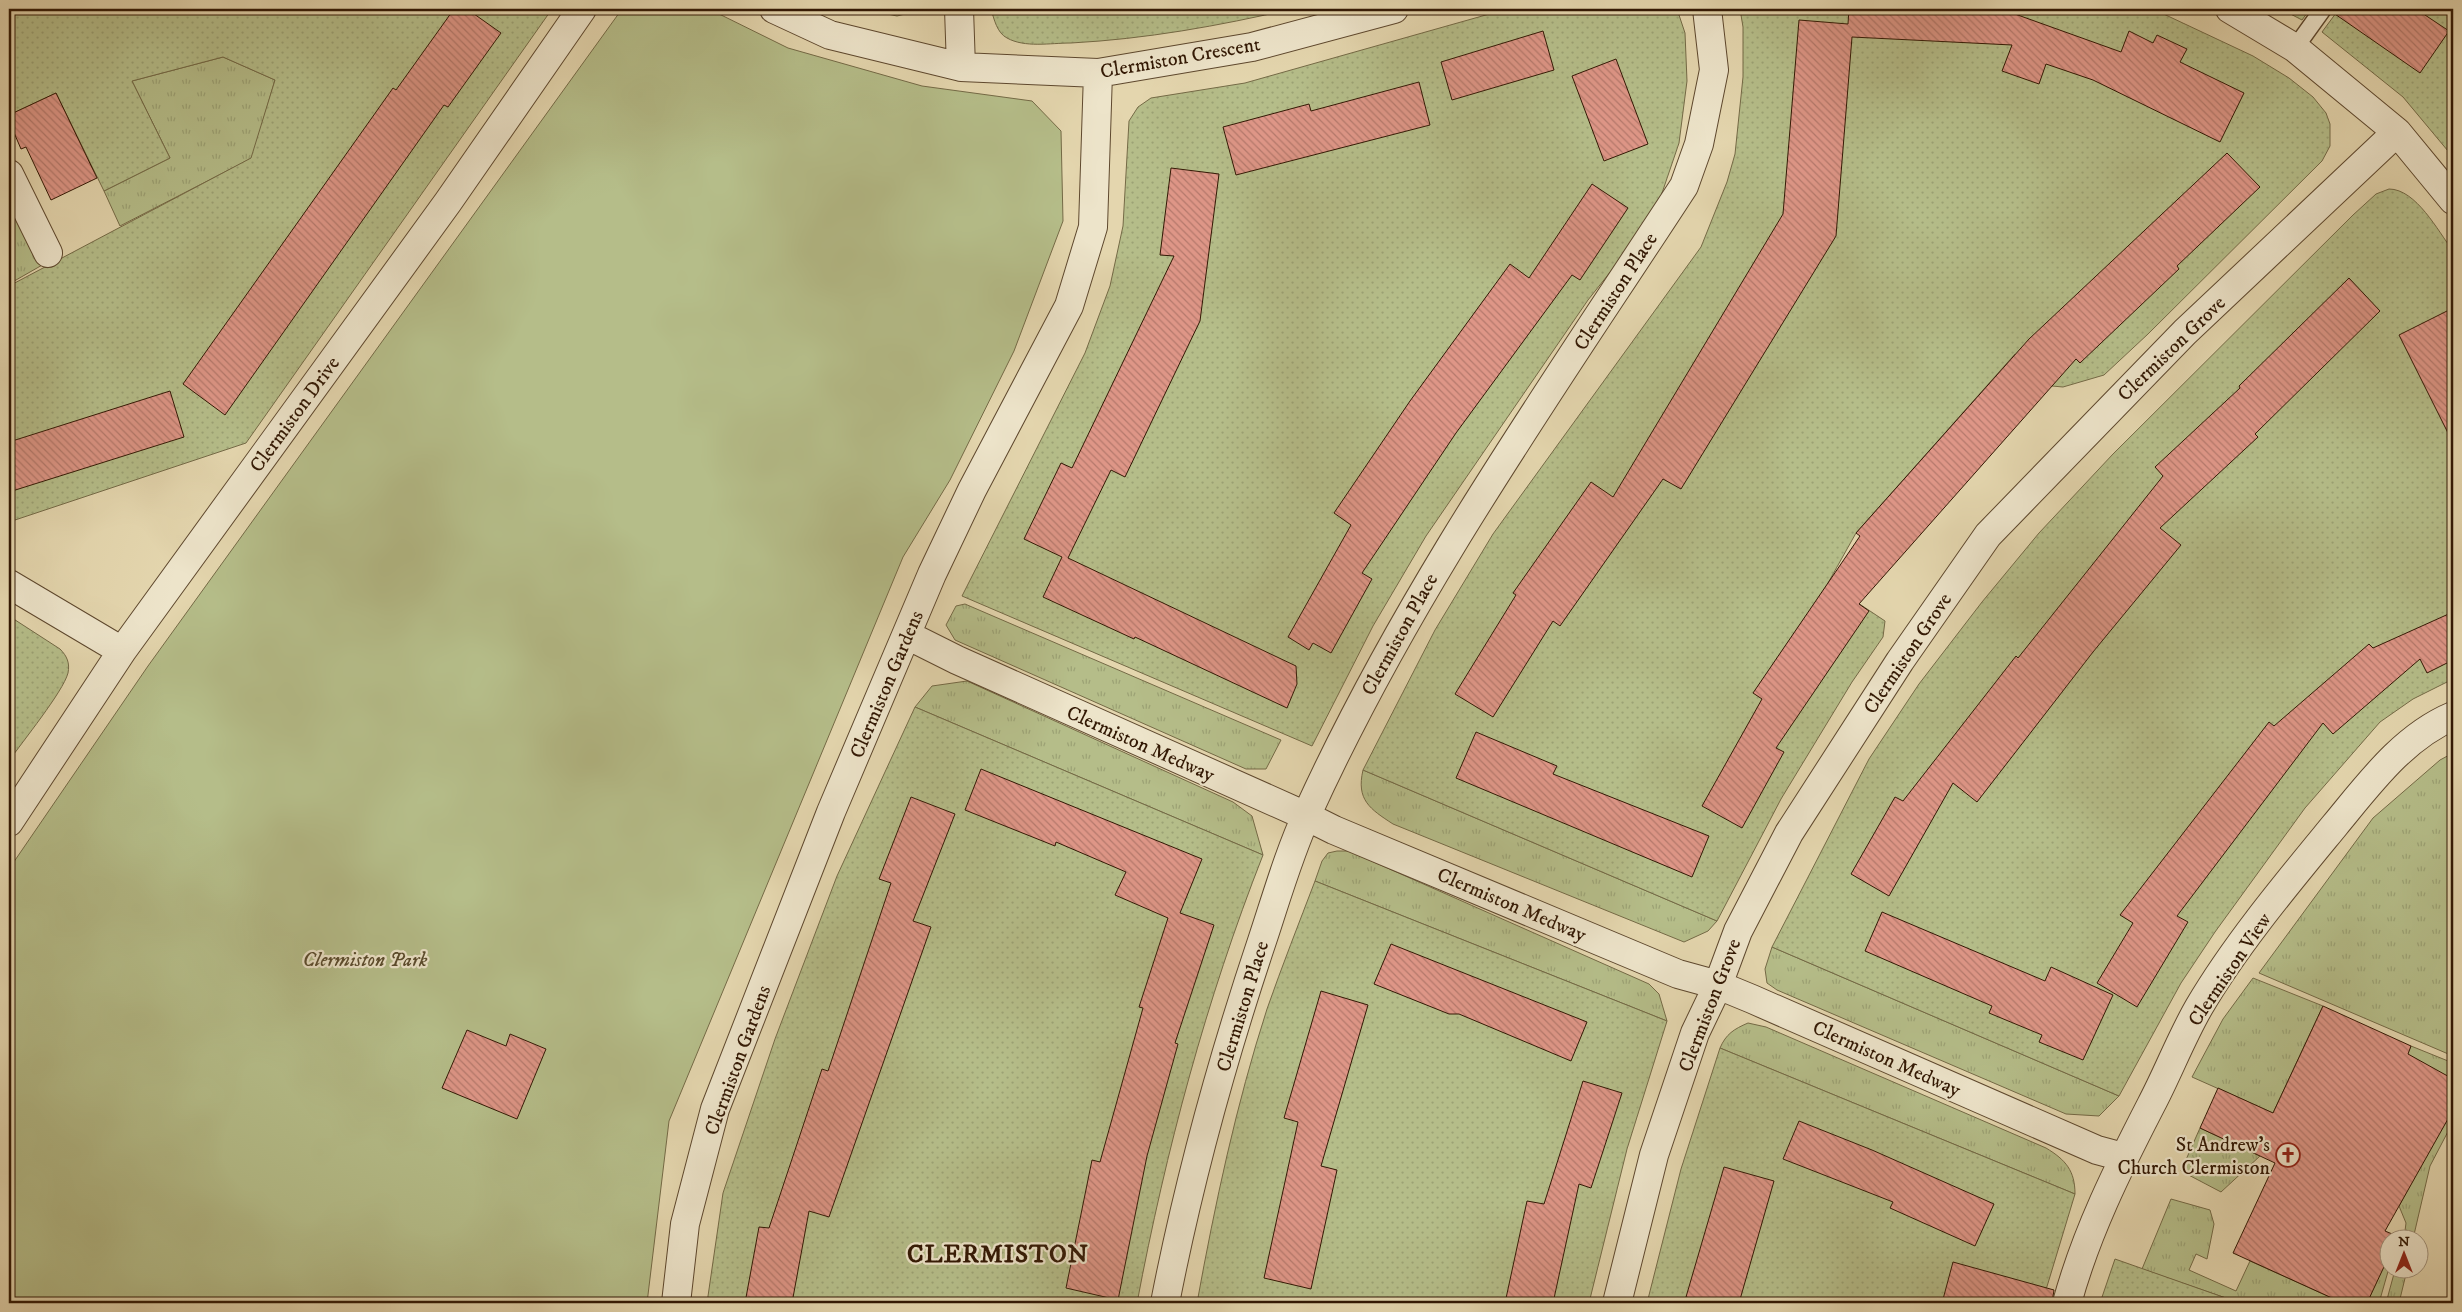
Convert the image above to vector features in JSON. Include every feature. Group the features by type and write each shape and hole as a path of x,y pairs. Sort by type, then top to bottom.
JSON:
{"street":[{"name":"Clermiston Drive","path":"9,822 122,652 448,202 582,9"},
{"name":"Clermiston Crescent","path":"774,9 830,35 961,66 1098,73 1252,47 1394,9"},
{"path":"959,9 961,66"},
{"name":"Clermiston Place","path":"1165,1303 1183,1213 1232,1031 1306,816 1358,707 1437,565 1684,186 1699,144 1714,70 1707,9"},
{"path":"2230,9 2295,48 2397,132 2453,200"},
{"name":"Clermiston Gardens","path":"676,1303 685,1224 715,1110 832,812 932,574 972,490 1069,306 1093,227 1098,73"},
{"name":"Clermiston Grove","path":"1617,1303 1654,1155 1695,1033 1718,985 1738,931 1789,833 1900,661 1988,535 2185,332 2397,132"},
{"path":"9,174 48,253"},
{"path":"9,584 122,652"},
{"name":"Clermiston Medway","path":"907,635 966,664 1334,830 1678,974 1718,985 2097,1150 2123,1157"},
{"name":"Clermiston View","path":"2067,1303 2089,1236 2123,1157 2199,1007 2229,962 2304,863 2380,770 2431,725 2453,716"}],"lane":[{"path":"2295,48 2324,9"}],"green space":[{"path":"9,9 552,9 246,443 9,522 9,286 251,158 275,80 223,57 132,81 170,158 104,191 56,93 9,115"},
{"name":"Clermiston Park","path":"622,9 709,9 788,48 922,86 1032,101 1061,131 1063,221 1014,351 950,480 903,557 669,1121 647,1303 9,1303 9,869 148,666"},
{"path":"864,9 925,9 897,16"},
{"path":"991,9 1292,9 1237,21 1154,35 1099,41 1038,44 1022,43 1004,36 996,25"},
{"path":"1507,9 1677,9 1685,33 1687,81 1679,143 1661,196 1642,232 1588,300 1426,536 1373,626 1312,746 962,596 1085,353 1110,286 1123,226 1129,121 1138,107 1151,98 1245,83"},
{"path":"1740,9 2153,9 2253,56 2289,78 2313,97 2326,113 2330,124 2330,146 2322,161 2148,334 2104,375 2063,387 2052,386 2015,354 1856,533 1828,583 1885,621 1883,637 1852,682 1781,799 1717,921 1363,770 1435,630 1493,534 1701,247 1727,182 1735,154 1743,77 1743,27"},
{"path":"2281,9 2310,9 2302,20"},
{"path":"2339,9 2453,9 2453,157 2403,97 2322,32"},
{"path":"223,57 275,80 252,158 120,226 104,191 170,158 132,81"},
{"path":"2389,189 2399,191 2417,203 2426,212 2453,251 2453,679 2413,699 2380,722 2305,808 2215,932 2181,983 2119,1096 1772,947 1869,759 1919,684 1982,602 2039,533 2113,454 2353,215 2376,194"},
{"path":"9,195 44,264 9,284"},
{"path":"965,604 1281,740 1266,769 1246,769 955,640 946,625 956,606"},
{"path":"9,616 60,649 66,657 69,666 65,681 9,761"},
{"path":"967,681 1233,802 1252,816 1263,855 915,707 932,686"},
{"path":"915,707 1263,855 1223,965 1190,1076 1161,1189 1137,1303 707,1303 723,1193 775,1039 837,876"},
{"path":"2453,753 2453,1056 2259,973 2373,818 2440,760"},
{"path":"1363,770 1717,921 1708,931 1684,942 1393,824 1372,808 1363,796 1361,780"},
{"path":"1349,851 1649,984 1659,994 1667,1021 1315,881 1322,861 1328,853"},
{"path":"1315,881 1667,1021 1627,1149 1589,1303 1197,1303 1219,1192 1236,1118 1256,1045 1267,1009"},
{"path":"1772,947 2119,1096 2099,1116 2066,1114 1777,990 1767,983 1765,969"},
{"path":"2253,978 2323,1006 2273,1113 2192,1077 2223,1019"},
{"path":"1748,1023 1766,1027 2046,1148 2059,1157 2068,1167 2075,1186 2075,1194 1720,1048 1731,1032"},
{"path":"2411,1046 2453,1063 2453,1122 2430,1166 2415,1230 2405,1230 2406,1223 2399,1206 2407,1191 2367,1144"},
{"path":"1720,1048 2075,1194 2042,1303 1647,1303 1681,1169"},
{"path":"2200,1128 2260,1156 2221,1192 2181,1171"},
{"path":"2171,1199 2210,1210 2214,1224 2207,1259 2196,1254 2189,1270 2236,1291 2250,1261 2343,1303 2240,1303 2142,1269"},
{"path":"2115,1259 2240,1303 2100,1303"},
{"path":"2380,1274 2380,1280 2386,1280 2379,1303 2367,1303"},
{"path":"2392,1280 2405,1280 2399,1303 2386,1303"}],"building":[{"path":"454,9 467,9 501,33 448,107 444,105 225,415 183,384 393,88 396,90"},
{"path":"1849,9 2001,9 2121,52 2129,31 2153,43 2157,35 2187,49 2180,62 2244,93 2220,142 2093,80 2046,64 2039,84 2002,71 2012,45 1852,37 1836,236 1681,489 1663,479 1560,626 1553,621 1493,717 1455,694 1516,595 1513,593 1591,482 1613,497 1783,214 1799,20 1848,24"},
{"path":"2333,9 2416,9 2449,31 2420,73 2332,12"},
{"path":"1543,31 1554,70 1452,100 1441,62"},
{"path":"1616,59 1648,144 1604,161 1572,76"},
{"path":"1419,82 1430,125 1236,175 1223,127 1309,104 1311,111"},
{"path":"56,93 97,178 51,200 26,147 21,149 9,121 9,115"},
{"path":"2227,153 2260,187 2177,266 2179,269 2080,363 2076,359 1859,604 1869,611 1776,748 1784,752 1742,828 1702,806 1762,699 1753,693 1860,536 1856,533 2029,339"},
{"path":"1171,168 1219,174 1200,321 1125,477 1111,470 1068,558 1296,666 1297,684 1287,708 1135,637 1134,639 1043,597 1062,557 1024,539 1061,463 1072,468 1174,256 1160,255"},
{"path":"1592,184 1628,208 1580,280 1572,275 1456,433 1362,573 1372,579 1331,653 1313,643 1309,650 1288,637 1351,525 1334,513 1410,401 1510,264 1529,278"},
{"path":"2349,278 2380,311 2255,434 2258,437 2160,528 2181,545 2093,652 1977,802 1953,783 1889,896 1851,874 1895,797 1903,801 2016,656 2018,658 2163,476 2155,467 2240,388 2239,386"},
{"path":"2453,308 2453,443 2399,335"},
{"path":"170,391 184,437 9,492 9,442"},
{"path":"2453,612 2453,660 2427,673 2420,659 2333,734 2323,723 2177,916 2188,922 2137,1007 2097,983 2133,923 2120,915 2269,722 2274,726 2369,644 2373,648"},
{"path":"1476,732 1557,766 1553,774 1709,836 1692,877 1456,778"},
{"path":"981,769 1202,859 1180,913 1214,925 1175,1043 1178,1044 1147,1156 1118,1300 1066,1288 1092,1160 1100,1162 1143,1008 1139,1007 1168,918 1115,895 1126,872 1056,842 1055,846 965,810"},
{"path":"911,797 955,814 913,921 931,927 829,1217 809,1211 792,1303 745,1303 759,1227 769,1228 822,1069 828,1071 891,883 879,879"},
{"path":"1882,912 2045,981 2051,967 2113,995 2083,1060 2039,1042 2042,1035 1989,1013 1992,1006 1865,951"},
{"path":"1391,944 1587,1022 1571,1061 1459,1014 1449,1014 1374,984"},
{"path":"1321,991 1368,1005 1321,1166 1337,1170 1311,1289 1264,1278 1298,1122 1284,1118"},
{"name":"St Andrew’s Church Clermiston","path":"2323,1006 2411,1046 2408,1054 2453,1079 2453,1110 2386,1230 2380,1230 2380,1275 2367,1303 2343,1303 2233,1253 2275,1163 2200,1128 2218,1088 2273,1113"},
{"path":"467,1030 506,1046 510,1034 546,1049 517,1119 442,1088"},
{"path":"1583,1081 1622,1093 1591,1188 1579,1184 1553,1303 1505,1303 1527,1201 1544,1204"},
{"path":"1799,1121 1872,1150 1994,1204 1975,1246 1890,1208 1893,1202 1783,1159"},
{"path":"1724,1167 1774,1181 1739,1303 1709,1303 1686,1297"},
{"path":"1953,1262 2054,1290 2052,1303 1942,1303"}],"place":[{"name":"St Andrew’s Church Clermiston","path":"2288,1155"}],"district":[{"name":"CLERMISTON","path":"998,1253"}]}
